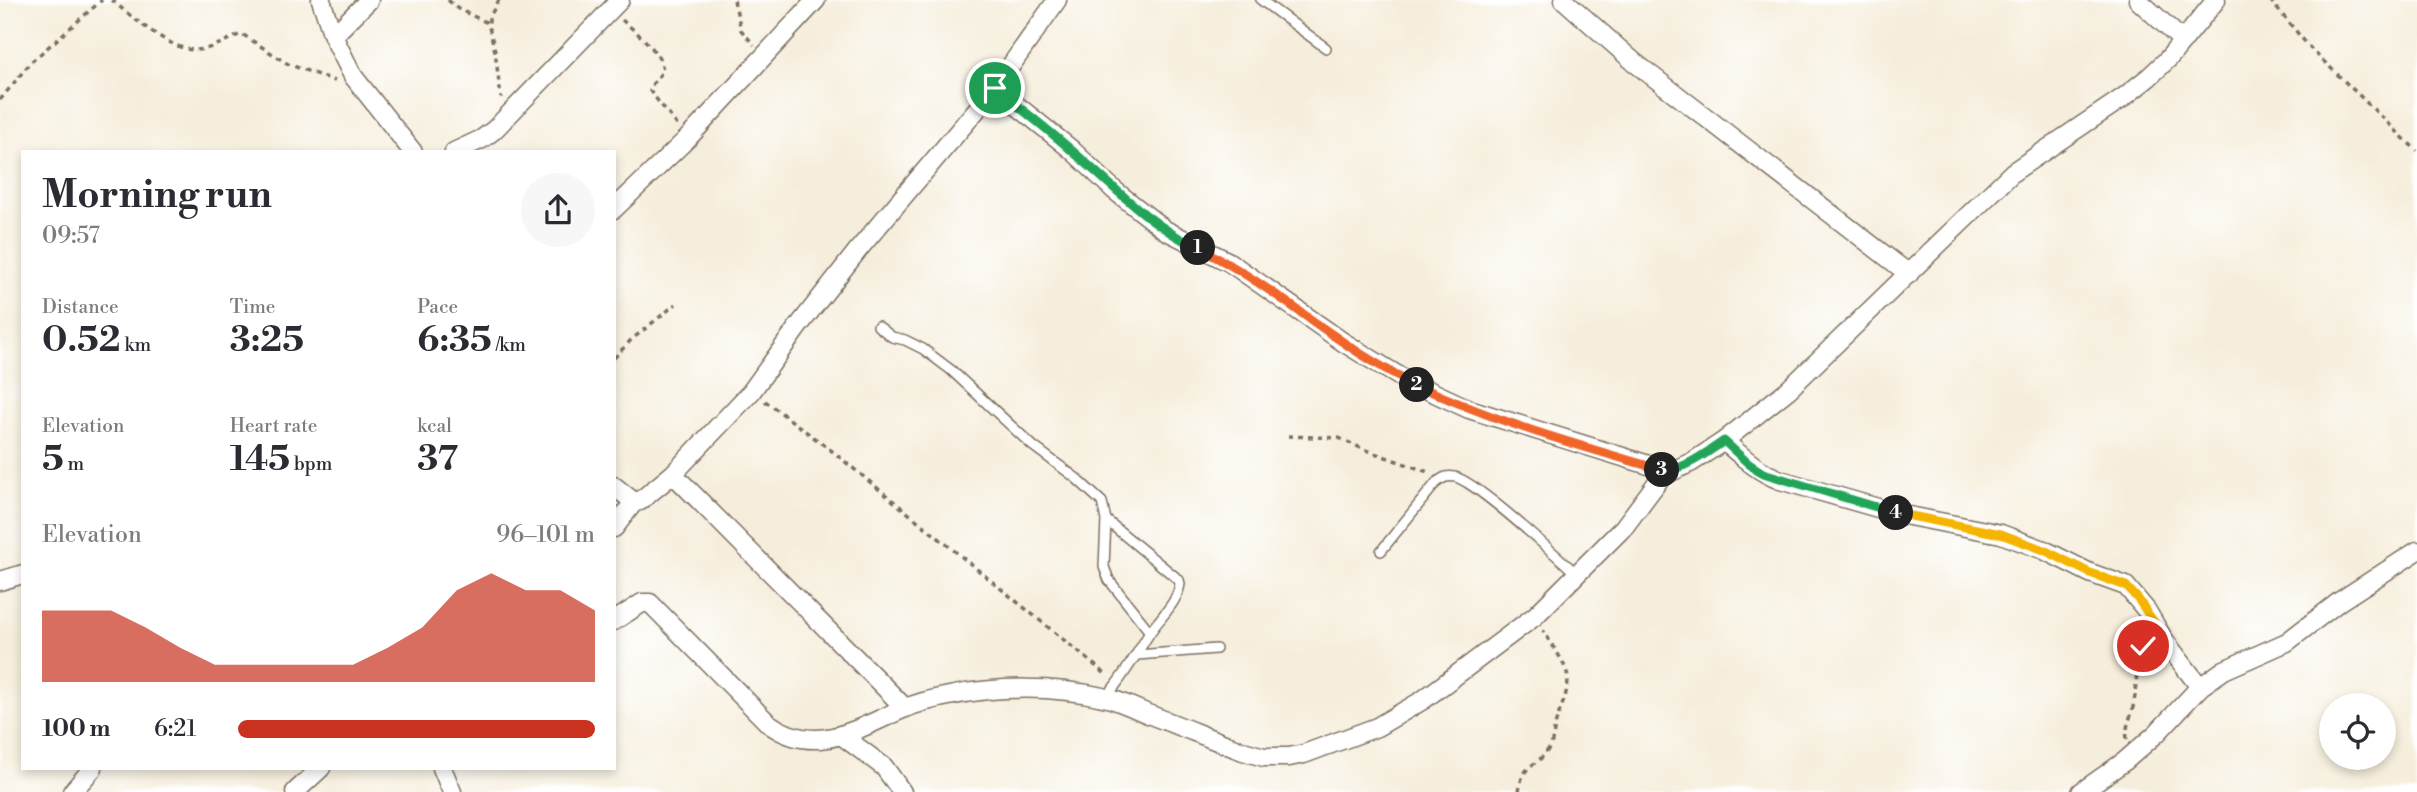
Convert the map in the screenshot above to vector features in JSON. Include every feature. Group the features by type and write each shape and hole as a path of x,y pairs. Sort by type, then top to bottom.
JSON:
{"street":[{"path":"321,0 333,36 353,76 411,150"},
{"path":"333,36 369,0"},
{"path":"616,207 688,138 816,0"},
{"path":"616,525 634,502 640,501 673,474 751,392 850,260 995,88 1057,0"},
{"path":"1564,0 1634,62 1909,274"},
{"path":"616,620 642,603 650,603 747,703 781,733 797,738 816,740 851,733 905,708 939,698 972,692 1042,689 1112,691 1243,751 1264,757 1289,757 1377,727 1423,701 1535,617 1624,527 1668,471 1692,462 1724,441 1789,389 2013,172 2149,77 2217,0"},
{"path":"458,150 482,139 615,4"},
{"path":"2145,4 2183,41"},
{"path":"995,88 1072,150 1114,190 1166,230 1228,262 1343,342 1402,378 1469,410 1668,471"},
{"path":"1724,441 1749,464 1780,480 1899,514 2001,534 2126,586 2141,602 2164,640 2200,687"},
{"path":"673,474 905,708"},
{"path":"616,488 634,502"},
{"path":"2081,792 2129,758 2157,733 2200,687 2224,670 2287,642 2340,601 2417,551"},
{"path":"0,581 21,575"},
{"path":"841,735 884,767 902,792"},
{"path":"72,792 91,770"},
{"path":"295,792 319,770"},
{"path":"443,770 452,792"}],"lane":[{"path":"1261,0 1326,48"},
{"path":"878,326 892,337 923,349 975,389 1033,446 1076,478 1102,502 1106,520 1104,566 1109,580 1150,632"},
{"path":"1381,551 1443,477 1452,476 1462,479 1577,574"},
{"path":"1106,520 1179,580 1180,587 1169,610 1150,632 1112,691"},
{"path":"1136,655 1216,649"}],"path":[{"path":"0,100 32,62 102,0"},
{"path":"113,0 126,12 177,46 194,51 216,47 242,34 288,64 365,93"},
{"path":"448,0 465,13 489,23"},
{"path":"499,0 489,23 504,118"},
{"path":"734,0 741,30 759,51 756,64"},
{"path":"2270,0 2311,49 2417,151"},
{"path":"615,4 660,62 663,71 650,91 688,138"},
{"path":"616,356 631,340 676,304"},
{"path":"751,392 832,451 1112,691"},
{"path":"1288,436 1339,438 1443,477"},
{"path":"1519,792 1524,772 1549,748 1568,680 1560,658 1535,617"},
{"path":"2129,758 2126,733 2133,707 2139,656 2155,624"}],"route":[{"path":"995,88 1072,150 1114,190 1166,230 1184,242 1228,262 1343,342 1402,378 1469,410 1668,471 1692,462 1724,441 1749,464 1780,480 1899,514 2001,534 2026,543 2129,589 2155,624 2143,646"}]}
